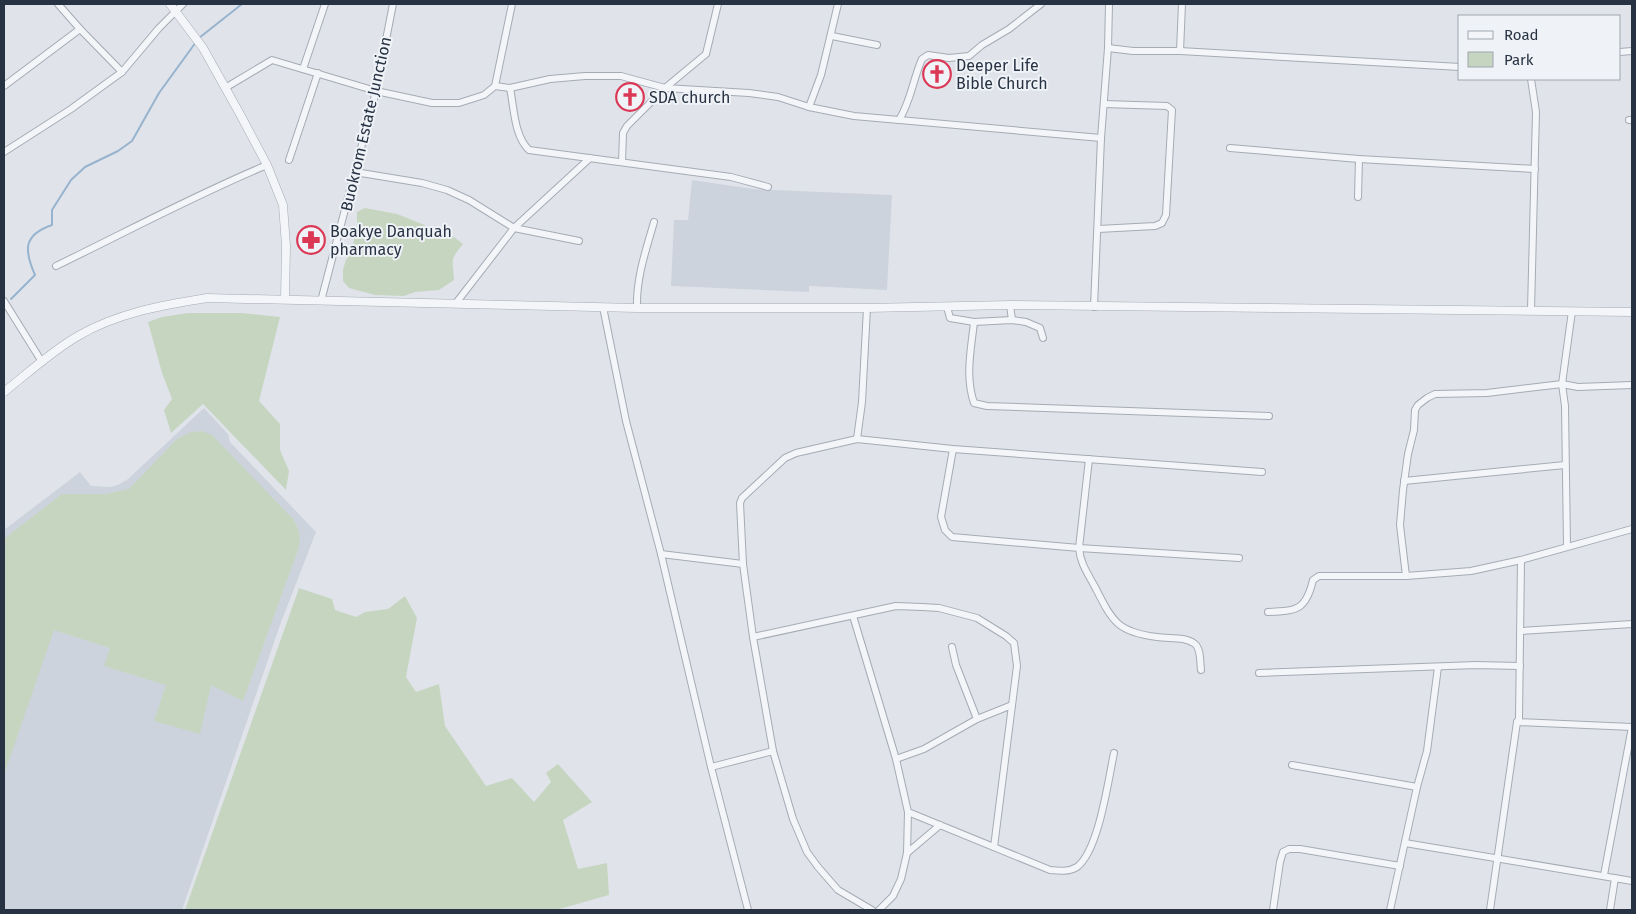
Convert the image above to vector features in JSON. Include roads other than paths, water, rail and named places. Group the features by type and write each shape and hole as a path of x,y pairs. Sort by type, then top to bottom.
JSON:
{"street":[{"path":"58,4 122,72"},
{"path":"170,4 193,33 226,88 267,164 283,205 286,246 285,299"},
{"path":"4,152 71,109 122,72 159,28 183,4"},
{"path":"303,69 325,4"},
{"name":"Buokrom Estate Junction","path":"321,301 376,91 393,4"},
{"path":"226,88 246,74 272,60 376,91 432,103 459,103 484,95 494,86 512,4"},
{"path":"622,162 623,133 627,126 665,88 706,54 718,4"},
{"path":"809,107 821,75 832,36 838,4"},
{"path":"899,120 905,111 922,59 928,55 949,58 968,56 1009,29 1032,9 1041,4"},
{"path":"1094,307 1109,4"},
{"path":"1180,51 1182,4"},
{"path":"4,86 80,29"},
{"path":"832,36 877,45"},
{"path":"1108,48 1133,51 1180,51 1458,67"},
{"path":"289,160 318,73"},
{"path":"494,86 510,88 550,79 584,76 621,76 665,88 749,93 854,116 1101,138"},
{"path":"1531,80 1536,112 1531,310"},
{"path":"510,88 520,136 523,145 528,150 731,177 768,187"},
{"path":"1098,229 1155,226 1162,223 1166,215 1172,110 1167,106 1104,104"},
{"path":"1230,148 1359,159 1535,169"},
{"path":"456,302 514,228 590,158"},
{"path":"1358,197 1359,159"},
{"path":"56,266 175,206 267,164"},
{"path":"355,172 422,183 447,190 469,200 514,228 579,241"},
{"path":"637,308 637,293 642,264 654,222"},
{"path":"4,392 77,336 100,325 159,305 207,298 456,302 637,308 867,308 1010,305 1632,312"},
{"path":"4,300 42,362"},
{"path":"1010,305 1012,320"},
{"path":"603,307 626,421 661,554 711,767 748,910"},
{"path":"947,307 950,318 974,322 1012,320 1026,322 1040,328 1043,338"},
{"path":"857,439 862,402 867,308"},
{"path":"1567,546 1565,406 1562,384 1572,311"},
{"path":"974,322 968,376 974,403 987,406 1269,416"},
{"path":"1406,576 1400,525 1408,454 1414,430 1415,410 1418,404 1435,394 1480,393 1562,384 1578,387 1632,384"},
{"path":"872,910 864,909 838,890 807,852 794,819 773,751 753,637 743,564 740,503 742,498 785,458 796,453 857,439 953,450 1262,472"},
{"path":"953,450 940,517 945,530 952,537 1079,548 1239,558"},
{"path":"1089,459 1079,548 1080,558 1107,612 1122,627 1135,633 1155,637 1186,639 1199,649 1201,670"},
{"path":"1404,481 1565,465"},
{"path":"1268,612 1298,609 1310,594 1314,580 1319,576 1406,576 1471,571 1521,560 1632,529"},
{"path":"661,554 743,564"},
{"path":"1490,910 1517,722 1519,719 1521,560"},
{"path":"753,637 896,606 939,608 977,618 1006,636 1014,643 1017,666 994,847"},
{"path":"853,616 896,759 908,812 907,854 901,879 893,896 879,910"},
{"path":"1521,631 1632,624"},
{"path":"952,647 956,665 977,719"},
{"path":"1259,673 1476,665 1520,666"},
{"path":"1390,910 1417,787 1427,751 1438,667"},
{"path":"896,759 924,749 977,719 1012,705"},
{"path":"1517,722 1632,727 1604,875"},
{"path":"711,767 773,751"},
{"path":"908,812 1050,870 1064,871 1076,868 1086,857 1097,831 1114,753"},
{"path":"1292,765 1417,787"},
{"path":"907,854 940,825"},
{"path":"1405,843 1632,881"},
{"path":"1273,910 1280,862 1283,852 1289,849 1300,849 1400,866"},
{"path":"1610,910 1615,878"}],"waterway":[{"path":"199,38 242,4"},
{"path":"11,299 35,275 29,258 28,244 42,229 52,225 52,210 71,180 85,167 118,151 132,141 159,93 196,42"}],"place":[{"name":"Deeper Life Bible Church","path":"937,74"},
{"name":"SDA church","path":"630,97"},
{"name":"Boakye Danquah pharmacy","path":"311,240"}]}
